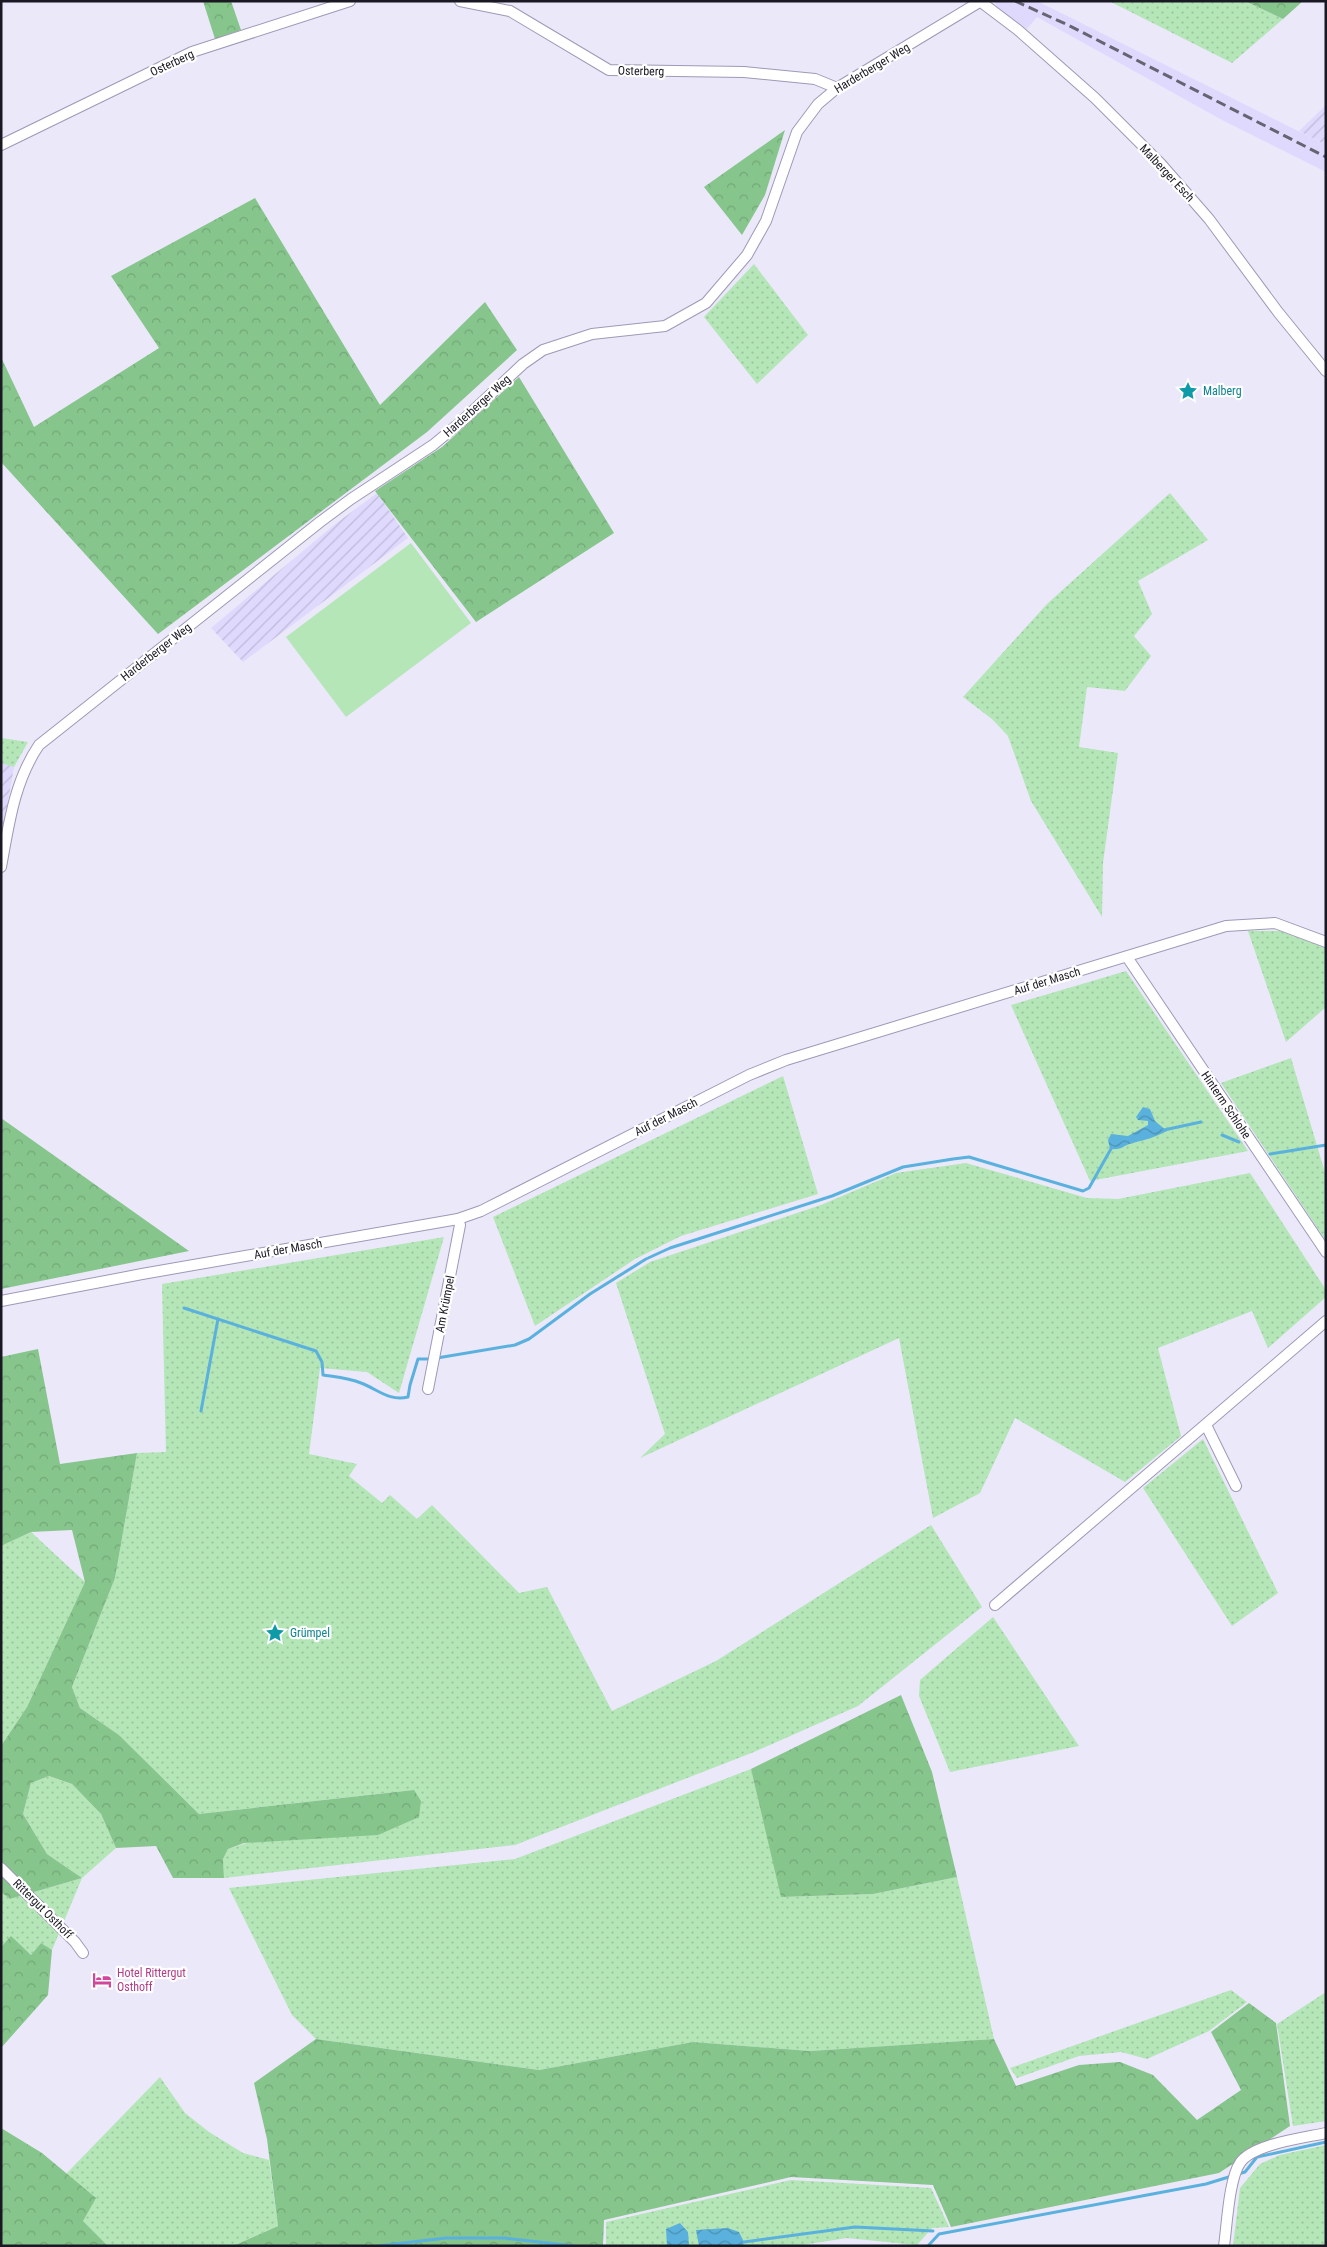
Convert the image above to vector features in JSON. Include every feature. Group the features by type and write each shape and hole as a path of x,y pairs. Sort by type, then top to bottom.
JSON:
{"street":[{"name":"Osterberg","path":"1,145 192,52 350,1"},
{"name":"Osterberg","path":"460,1 510,11 609,70 744,72 815,79 837,88"},
{"name":"Harderberger Weg","path":"1,867 10,819 20,781 32,756 40,746 111,687 328,516 433,445 462,421 523,364 543,350 592,334 665,326 706,303 747,255 766,221 797,132 818,104 837,88 981,2"},
{"name":"Malberger Esch","path":"981,2 1018,30 1095,98 1161,164 1209,219 1278,312 1326,371"},
{"name":"Auf der Masch","path":"1,1300 458,1219 481,1211 749,1075 786,1060 1226,926 1276,923 1326,942"},
{"name":"Hinterm Schlohe","path":"1127,957 1326,1252"},
{"name":"Am Krümpel","path":"428,1389 460,1225 458,1219"},
{"path":"995,1605 1326,1321"},
{"path":"1206,1425 1236,1486"},
{"name":"Rittergut Osthoff","path":"1,1868 75,1942 83,1953"},
{"path":"1224,2246 1235,2175 1240,2162 1256,2149 1326,2133"}],"shaded area":[{"path":"1037,1 1326,145 1326,172 1222,120 1037,17 1027,29 997,8 995,2"},
{"path":"1326,105 1326,145 1299,131"},
{"path":"377,493 408,538 243,662 211,628 334,525"},
{"path":"1,763 14,767 1,842"}],"green space":[{"path":"203,1 231,1 241,30 215,39"},
{"path":"1109,1 1245,1 1283,19 1232,63"},
{"path":"1245,1 1303,1 1283,19"},
{"path":"785,130 765,195 742,235 704,187"},
{"path":"255,198 380,405 485,302 517,350 427,432 158,634 1,462 1,357 34,427 159,348 111,276"},
{"path":"754,264 808,335 757,384 704,317"},
{"path":"519,377 614,533 476,622 375,491 442,447"},
{"path":"1170,493 1208,540 1138,581 1152,614 1134,636 1151,656 1125,691 1087,687 1079,747 1118,753 1103,863 1102,917 1031,801 1008,736 992,719 963,697 1047,604"},
{"path":"411,543 471,623 346,717 286,637"},
{"path":"1,738 28,742 14,767 1,763"},
{"path":"1248,931 1280,931 1326,948 1326,1007 1286,1042"},
{"path":"1126,971 1248,1151 1090,1181 1011,1005"},
{"path":"1291,1058 1326,1176 1326,1241 1221,1083"},
{"path":"783,1076 818,1194 681,1236 635,1259 535,1326 493,1217"},
{"path":"1,1118 189,1251 1,1289"},
{"path":"966,1163 1087,1198 1118,1199 1250,1173 1326,1290 1326,1297 1268,1348 1252,1311 1158,1348 1181,1436 1125,1482 1015,1418 980,1493 933,1518 899,1338 640,1458 665,1434 616,1283 650,1262 821,1205 896,1173"},
{"path":"444,1237 399,1393 367,1372 320,1368 309,1454 357,1464 349,1476 382,1503 390,1495 417,1519 432,1505 519,1593 547,1587 612,1711 716,1661 931,1525 982,1607 858,1706 754,1752 515,1845 224,1878 223,1859 228,1849 414,1790 199,1814 119,1735 80,1708 72,1687 115,1578 137,1453 166,1452 162,1284"},
{"path":"38,1349 60,1464 137,1453 115,1578 72,1687 80,1708 119,1735 199,1814 414,1790 421,1801 419,1817 378,1835 244,1843 228,1849 223,1859 224,1878 173,1878 156,1846 116,1848 101,1814 72,1784 49,1776 31,1783 23,1814 47,1854 82,1878 10,1899 1,1892 1,1746 27,1707 85,1582 72,1530 31,1532 1,1546 1,1357"},
{"path":"1203,1439 1278,1593 1232,1626 1143,1488"},
{"path":"31,1532 85,1582 27,1707 1,1746 1,1546"},
{"path":"993,1617 1079,1746 950,1772 919,1696 920,1680"},
{"path":"901,1695 932,1772 957,1877 873,1894 781,1897 751,1769"},
{"path":"751,1769 782,1897 873,1894 957,1877 994,2039 810,2051 693,2042 539,2070 316,2039 292,2015 229,1888 515,1859"},
{"path":"49,1776 72,1784 101,1814 116,1848 82,1878 47,1854 23,1814 31,1783"},
{"path":"82,1878 52,1950 41,1943 31,1955 11,1937 1,1947 1,1892 10,1899"},
{"path":"11,1936 31,1955 41,1943 52,1950 48,1995 1,2048 1,1947"},
{"path":"1231,1990 1247,2002 1209,2031 1147,2059 1121,2052 1079,2056 1017,2078 1010,2068"},
{"path":"1326,1992 1326,2121 1293,2126 1277,2024"},
{"path":"1249,2003 1276,2023 1290,2126 1219,2173 951,2227 933,2185 791,2177 604,2220 603,2246 233,2246 278,2226 267,2139 254,2083 316,2039 539,2070 693,2042 810,2051 994,2039 1016,2086 1079,2065 1120,2062 1153,2075 1197,2120 1241,2090 1211,2032"},
{"path":"160,2077 185,2113 209,2132 243,2153 269,2160 278,2226 233,2246 108,2246 83,2221 66,2174"},
{"path":"1,2128 42,2153 96,2198 83,2221 108,2246 1,2246"},
{"path":"1326,2145 1326,2246 1233,2246 1240,2188 1260,2164 1280,2155"},
{"path":"791,2180 931,2188 949,2227 932,2228 917,2245 847,2238 796,2246 606,2246 606,2222"}],"water":[{"path":"1143,1107 1150,1109 1155,1121 1167,1131 1120,1148 1110,1149 1108,1140 1111,1134 1128,1136 1148,1125 1148,1121 1138,1120 1136,1117"},
{"path":"680,2223 688,2232 689,2246 667,2246 666,2229"},
{"path":"728,2228 739,2232 744,2242 743,2246 699,2246 696,2230"}],"waterway":[{"path":"1164,1130 1201,1122"},
{"path":"1222,1135 1239,1142"},
{"path":"1270,1154 1326,1145"},
{"path":"437,1358 515,1345 529,1339 590,1294 646,1259 670,1248 832,1196 903,1167 969,1157 1083,1191 1089,1188 1112,1147"},
{"path":"184,1308 316,1351 322,1362 323,1375 356,1381 395,1398 408,1397 418,1359 431,1359"},
{"path":"201,1411 218,1319"},
{"path":"1238,2174 1245,2172 1257,2157 1326,2142"},
{"path":"928,2246 939,2234 1206,2184 1232,2176"},
{"path":"744,2242 855,2227 933,2231"},
{"path":"378,2246 446,2238 504,2238 574,2246"}],"railway":[{"path":"1015,1 1068,25 1326,157"}],"place":[{"name":"Malberg","path":"1188,391"},
{"name":"Grümpel","path":"275,1633"},
{"name":"Hotel Rittergut Osthoff","path":"102,1980"}]}
